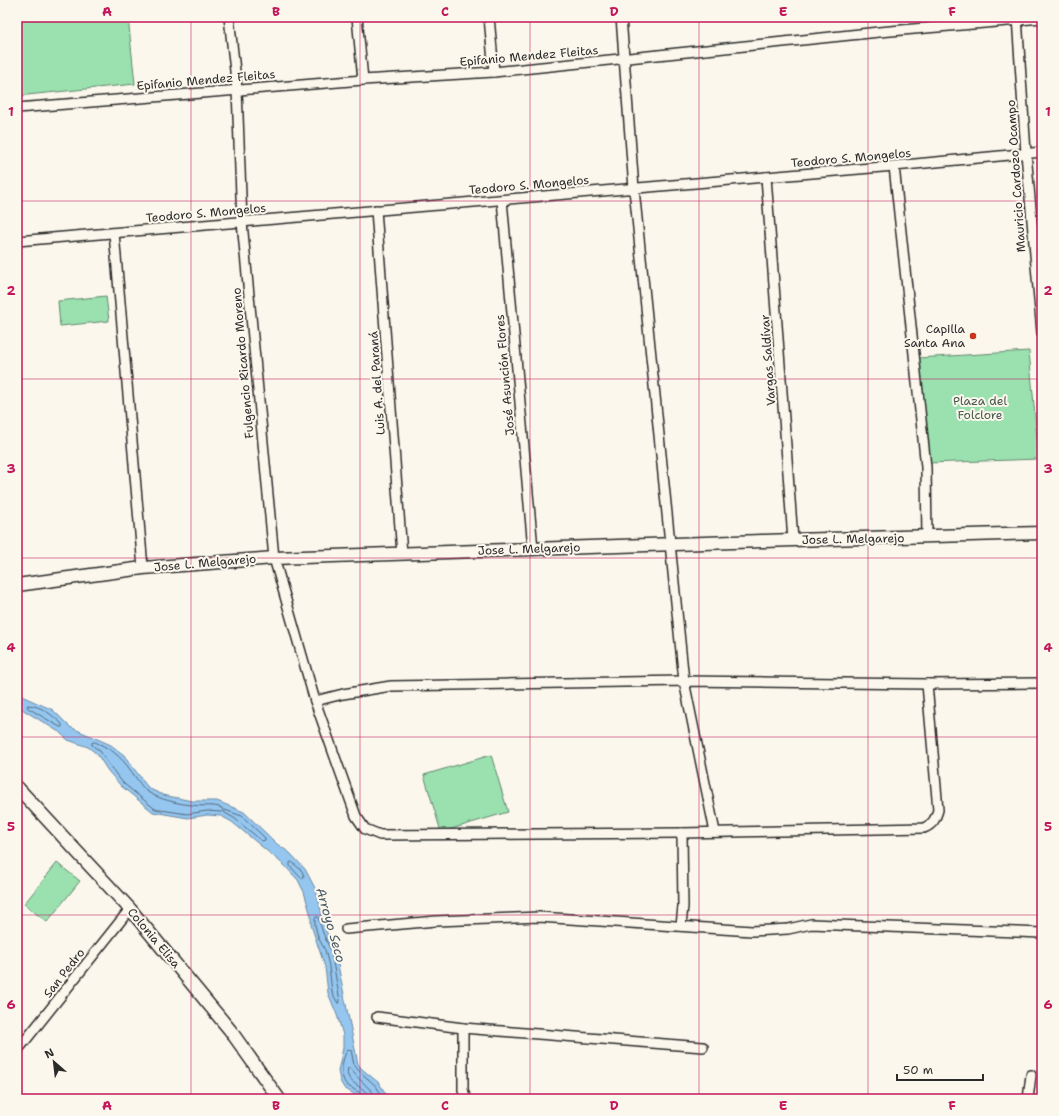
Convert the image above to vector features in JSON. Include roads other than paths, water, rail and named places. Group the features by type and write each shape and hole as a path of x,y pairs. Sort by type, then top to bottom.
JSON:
{"street":[{"name":"Fulgencio Ricardo Moreno","path":"229,17 237,89 242,222 274,558 315,701 356,816 365,829 380,835 682,833 924,828 930,826 935,821 938,810 927,684"},
{"path":"357,17 363,80"},
{"path":"489,17 494,72"},
{"path":"620,17 625,59 634,189 684,681 715,832"},
{"name":"Epifanio Mendez Fleitas","path":"17,108 237,89 494,72 879,32 1042,18"},
{"name":"Mauricio Cardozo Ocampo","path":"1017,19 1026,153 1039,282 1042,333"},
{"name":"Teodoro S. Mongelos","path":"17,241 634,189 1042,152"},
{"path":"894,166 926,467 927,537"},
{"name":"Vargas Saldívar","path":"766,177 793,540"},
{"name":"José Asunción Flores","path":"502,200 533,548"},
{"name":"Luis A. del Paraná","path":"376,210 402,554"},
{"path":"114,233 143,568"},
{"name":"Jose L. Melgarejo","path":"17,585 143,568 274,558 533,548 1042,533"},
{"path":"315,701 343,694 391,686 684,681 927,684 1042,683"},
{"name":"Colonia Elisa","path":"17,787 130,909 230,1030 279,1099"},
{"path":"681,926 684,906 682,833"},
{"name":"San Pedro","path":"17,1052 130,909"},
{"path":"346,929 436,921 539,917 752,931 788,929 810,924 1042,933"},
{"path":"377,1017 463,1028 704,1047"},
{"path":"463,1028 463,1090 466,1099"},
{"path":"1028,1099 1031,1074"}],"water":[{"path":"17,694 53,710 70,727 111,745 124,755 150,789 163,795 192,801 217,801 244,812 277,844 290,853 305,869 316,890 326,931 335,950 358,1064 379,1083 389,1099 362,1099 344,1088 340,1081 338,1071 343,1048 343,1035 328,993 325,967 311,925 311,916 304,892 298,880 284,865 232,822 221,816 207,815 188,818 153,812 121,786 108,771 97,754 88,747 68,740 59,732 17,706"}],"place":[{"name":"Capilla Santa Ana","path":"973,336"}],"park label":[{"name":"Plaza del Folclore","path":"980,408"}],"water label":[{"name":"Arroyo Seco","path":"331,925"}]}
